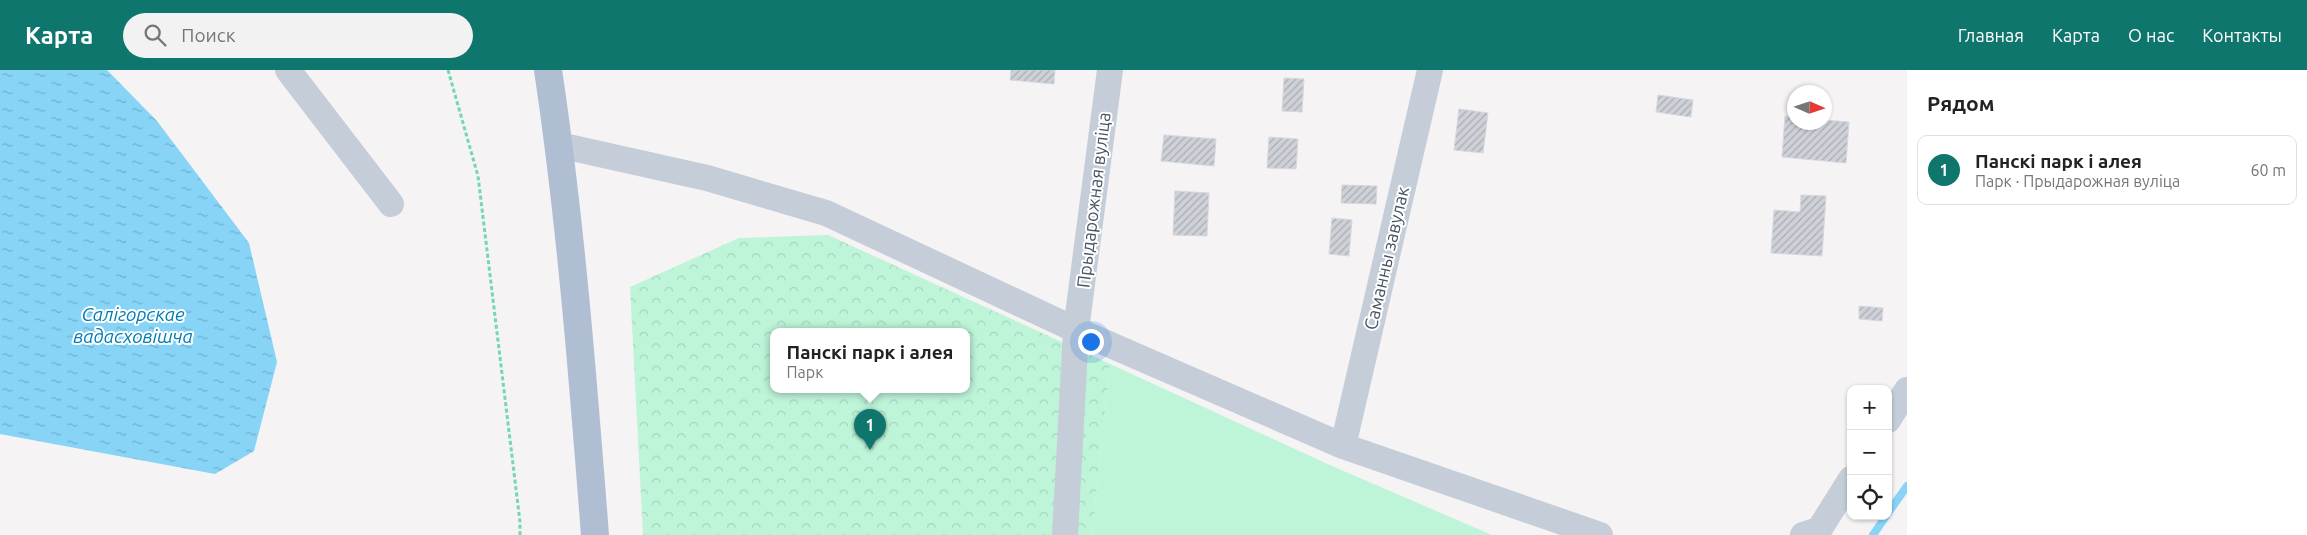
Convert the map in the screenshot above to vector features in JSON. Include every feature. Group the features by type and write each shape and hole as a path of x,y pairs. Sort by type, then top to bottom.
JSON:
{"main road":[{"path":"548,70 559,145 584,385 595,535"}],"street":[{"path":"288,70 391,204"},
{"name":"Прыдарожная вуліца","path":"1065,535 1076,330 1110,70"},
{"name":"Саманны завулак","path":"1343,446 1430,70"},
{"path":"559,145 707,178 826,212 1076,330 1343,446 1600,535"},
{"path":"1892,414 1907,390"},
{"path":"1803,535 1819,530 1847,486"}],"path":[{"path":"448,70 478,176 520,522 520,535"}],"green space":[{"path":"828,235 1110,364 1092,535 643,535 630,287 739,238"},
{"path":"1110,364 1332,466 1492,535 1092,535"}],"water":[{"name":"Салігорскае вадасховішча","path":"0,70 107,70 157,121 249,243 277,362 254,451 215,474 0,434"}],"building":[{"path":"1011,70 1055,70 1054,84 1010,80"},
{"path":"1284,78 1304,79 1302,112 1282,111"},
{"path":"1658,95 1693,100 1691,117 1656,112"},
{"path":"1459,109 1488,113 1483,153 1454,150"},
{"path":"1785,116 1787,116 1787,130 1832,130 1832,121 1849,122 1846,163 1782,157"},
{"path":"1164,135 1216,139 1214,166 1161,161"},
{"path":"1269,137 1298,139 1296,169 1267,168"},
{"path":"1342,185 1377,186 1376,204 1341,203"},
{"path":"1175,191 1209,193 1207,236 1173,235"},
{"path":"1801,195 1826,196 1822,256 1771,253 1774,210 1800,212"},
{"path":"1332,218 1352,220 1349,256 1329,254"},
{"path":"1859,306 1883,308 1882,321 1859,319"}],"waterway":[{"path":"1892,507 1907,486"},
{"path":"1873,535 1883,520"}],"place":[{"name":"Панскі парк і алея","path":"870,450"}]}
